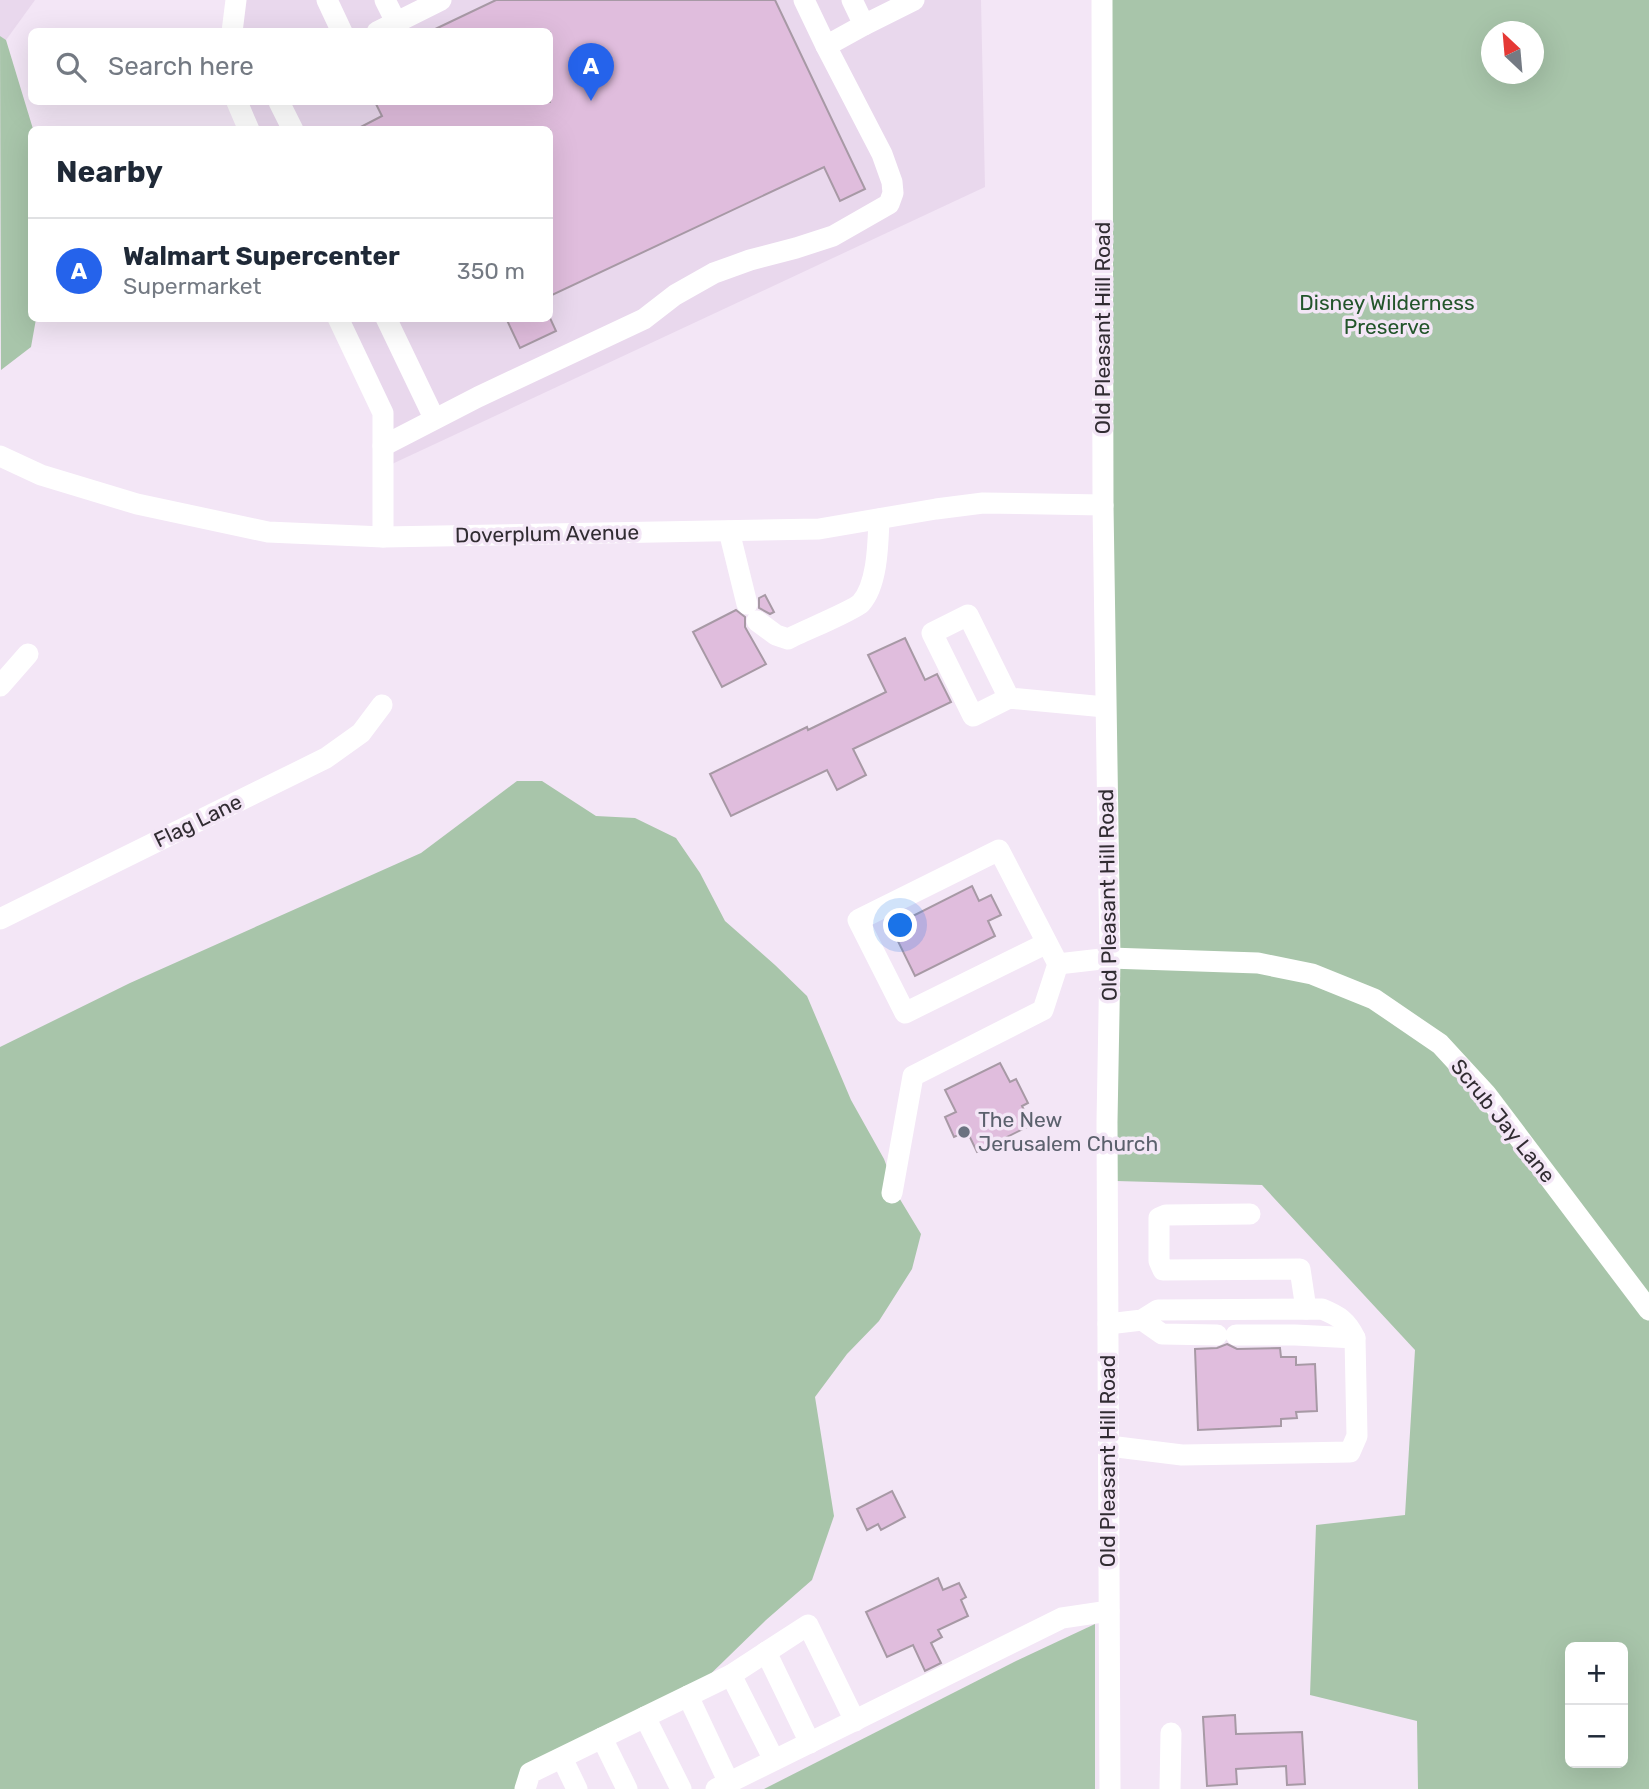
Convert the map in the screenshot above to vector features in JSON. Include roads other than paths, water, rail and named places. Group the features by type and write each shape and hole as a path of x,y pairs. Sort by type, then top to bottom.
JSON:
{"street":[{"path":"232,28 236,0"},
{"path":"327,0 340,28"},
{"path":"385,0 386,27 437,1"},
{"path":"383,446 435,418 644,319 675,295 714,274 750,260 833,236 889,204 893,193 892,182 882,154 804,0"},
{"path":"852,0 864,25"},
{"name":"Old Pleasant Hill Road","path":"1101,0 1103,505 1110,958 1107,1122 1110,1789"},
{"path":"826,46 910,1"},
{"path":"238,105 247,126"},
{"path":"280,105 291,126"},
{"path":"340,322 383,413 383,537"},
{"path":"388,322 435,418"},
{"name":"Doverplum Avenue","path":"0,456 41,475 137,504 268,532 383,537 820,529 983,503 1103,505"},
{"path":"729,530 752,612 776,635 788,639 860,603 868,590 875,568 879,519"},
{"path":"1009,698 968,615 932,633 973,716 1009,698 1105,707"},
{"path":"0,686 27,654"},
{"name":"Flag Lane","path":"0,919 326,758 361,733 382,705"},
{"path":"892,1193 913,1076 1043,1010 1058,964 999,850 858,920 905,1013 1047,943"},
{"name":"Scrub Jay Lane","path":"1058,964 1110,958 1258,963 1312,974 1374,999 1440,1044 1486,1094 1649,1310"},
{"path":"1250,1214 1166,1215 1159,1218 1159,1261 1163,1270 1300,1269 1306,1308"},
{"path":"1108,1324 1142,1320 1158,1310 1306,1308 1322,1309 1338,1315 1348,1324 1355,1338 1357,1436 1349,1452 1182,1455 1108,1446"},
{"path":"1142,1320 1162,1334 1355,1338"},
{"path":"688,1696 723,1786 1062,1618 1109,1611"},
{"path":"528,1781 562,1758 731,1675 808,1625 855,1721"},
{"path":"766,1652 810,1743"},
{"path":"731,1675 774,1760"},
{"path":"645,1717 681,1789"},
{"path":"1170,1789 1171,1733"},
{"path":"602,1738 627,1789"},
{"path":"562,1758 577,1789"}],"place":[{"name":"Walmart Supercenter","path":"591,101"},
{"name":"The New Jerusalem Church","path":"964,1132"}],"park label":[{"name":"Disney Wilderness Preserve","path":"1387,315"}]}
